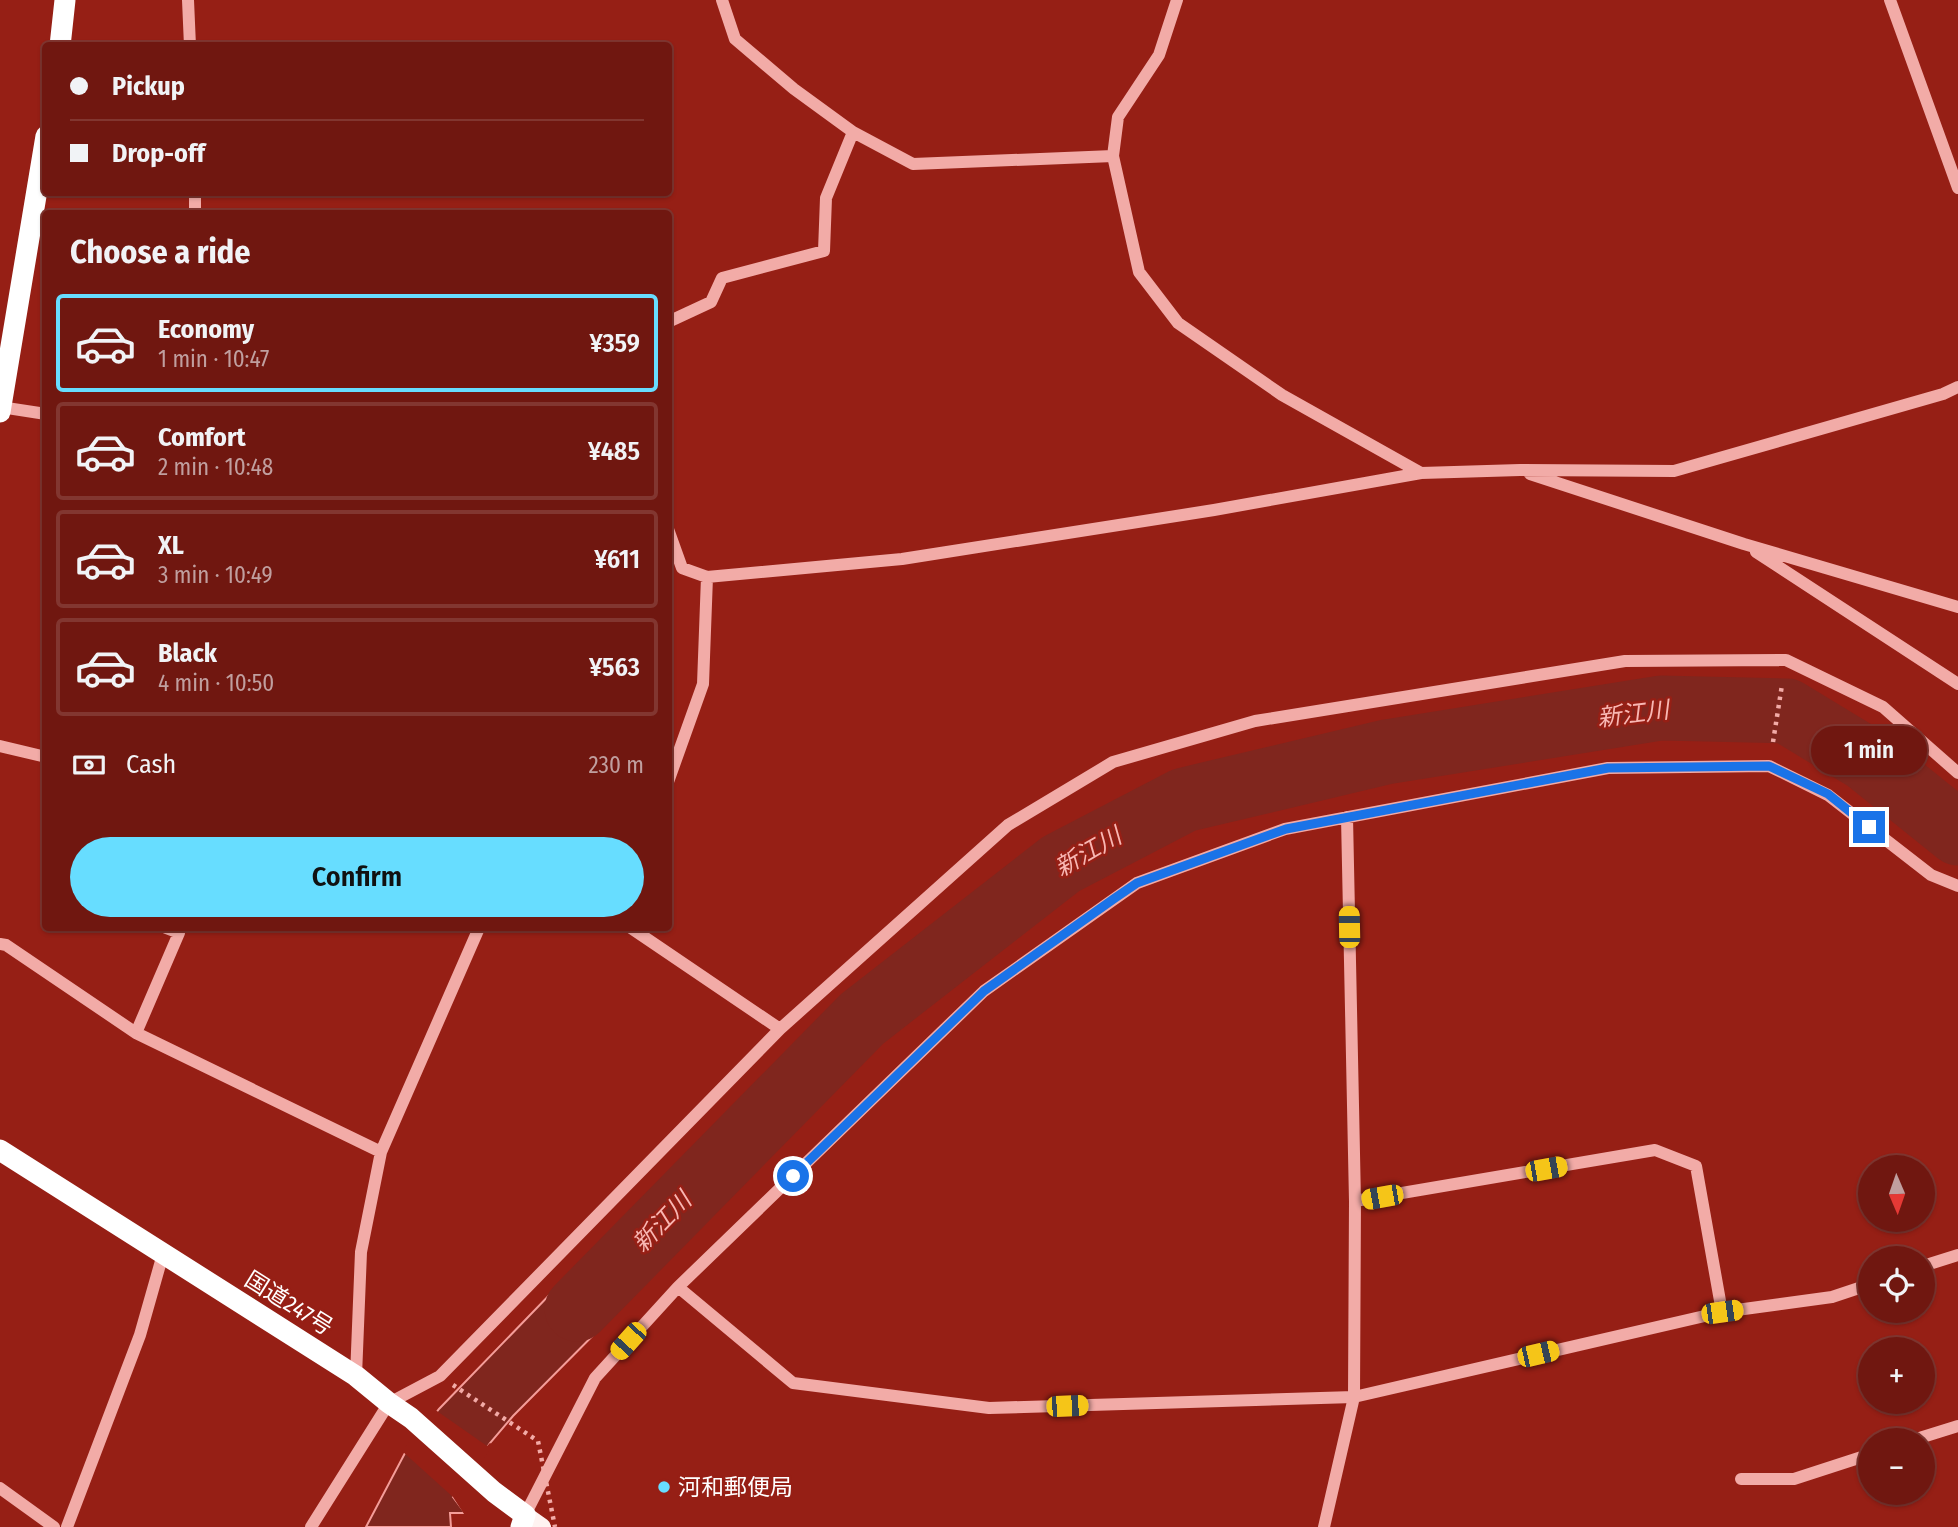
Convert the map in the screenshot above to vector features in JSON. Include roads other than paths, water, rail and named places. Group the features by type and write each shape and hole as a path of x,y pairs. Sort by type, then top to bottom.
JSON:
{"highway":[{"path":"60,42 65,0"},
{"path":"0,408 42,160"},
{"name":"国道247号","path":"0,1151 356,1376 389,1404 411,1418 529,1523"}],"street":[{"path":"188,0 190,42"},
{"path":"722,0 735,39 794,89 853,132 913,164 1113,156"},
{"path":"1177,0 1159,55 1118,117 1113,156 1139,272 1178,324 1282,395 1421,473"},
{"path":"1890,0 1958,188"},
{"path":"672,320 711,302 722,278 824,251 826,198 853,132"},
{"path":"672,569 682,568 707,577 901,559 1214,510 1421,473 1520,470 1674,471 1943,394 1958,387"},
{"path":"0,408 42,413"},
{"path":"1520,470 1744,544 1958,607"},
{"path":"672,540 682,568"},
{"path":"1744,544 1958,684"},
{"path":"672,771 703,684 707,577"},
{"path":"311,1527 389,1404 440,1376 780,1029 1009,825 1113,762 1255,721 1625,661 1786,660 1883,707 1958,773"},
{"path":"0,746 42,756"},
{"path":"529,1523 595,1378 678,1287 984,991 1137,883 1286,829 1608,768 1769,766 1828,794 1931,875 1958,886"},
{"path":"1324,1527 1354,1396 1355,1201 1347,817"},
{"path":"136,1033 179,933 174,931"},
{"path":"356,1376 361,1252 381,1152 478,931"},
{"path":"635,931 780,1029"},
{"path":"0,944 6,945 136,1033 381,1152"},
{"path":"1355,1201 1655,1150 1696,1166 1722,1312"},
{"path":"67,1527 140,1335 163,1254"},
{"path":"1935,1262 1958,1255"},
{"path":"678,1287 793,1383 989,1408 1354,1396 1722,1312 1832,1297 1858,1288"},
{"path":"1935,1433 1958,1426"},
{"path":"1741,1479 1794,1479 1858,1458"},
{"path":"0,1488 54,1527"}],"waterway":[{"name":"新江川","path":"577,1309 862,1019 1061,864 1184,800 1386,752 1661,708 1787,711 1866,759 1958,833"}],"place":[{"name":"河和郵便局","path":"664,1487"}]}
